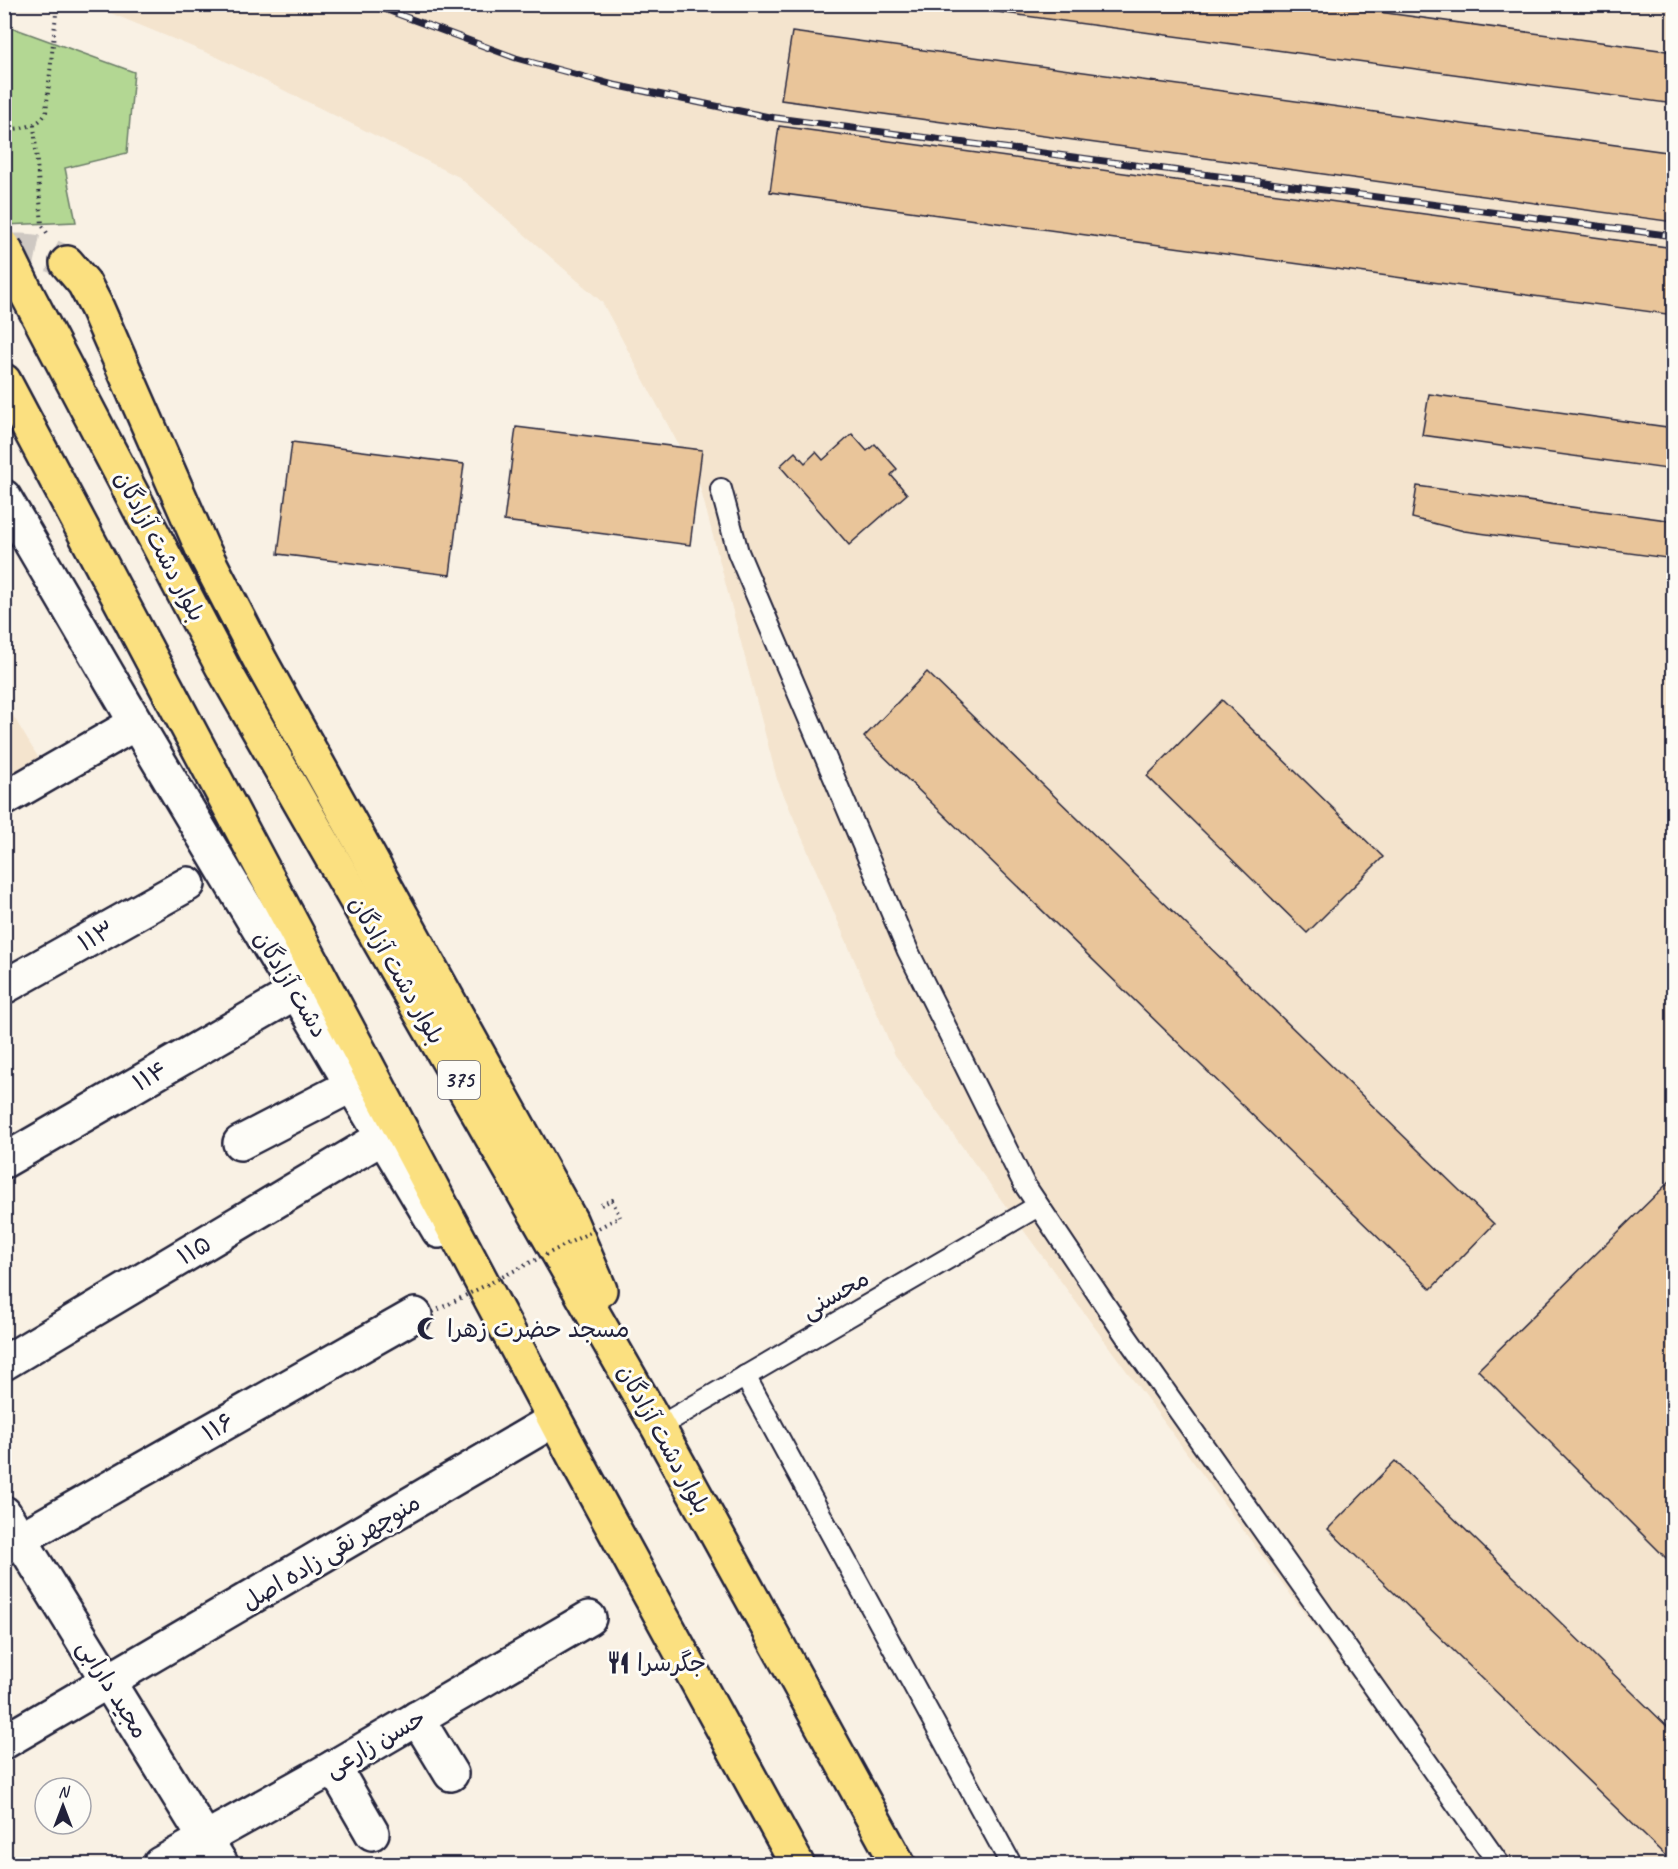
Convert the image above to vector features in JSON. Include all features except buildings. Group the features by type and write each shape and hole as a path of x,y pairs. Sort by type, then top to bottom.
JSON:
{"main road":[{"name":"بلوار دشت آزادگان","path":"4,247 222,666 658,1426 898,1864"},
{"path":"67,263 84,284 97,308 202,548 261,662 570,1220 658,1426"},
{"path":"4,381 580,1469 797,1864"}],"street":[{"name":"دشت آزادگان","path":"4,497 580,1469"},
{"path":"4,799 136,723"},
{"name":"۱۱۳","path":"4,987 188,884"},
{"name":"۱۱۴","path":"4,1161 296,992"},
{"path":"240,1143 352,1085"},
{"name":"۱۱۵","path":"4,1363 383,1137"},
{"name":"۱۱۶","path":"10,1533 424,1313"},
{"name":"منوچهر نقی‌ زاده اصل","path":"4,1742 552,1421"},
{"name":"مجید دارابی","path":"10,1533 109,1682 213,1851"},
{"name":"حسن زارعی","path":"160,1864 213,1851 334,1767 589,1618"},
{"path":"417,1718 451,1774"},
{"path":"334,1767 372,1833"}],"lane":[{"path":"721,489 738,552 908,951 1024,1184 1126,1336 1499,1864"},
{"name":"محسنی","path":"658,1426 1038,1206"},
{"path":"745,1376 1011,1864"}],"path":[{"path":"4,130 34,125 43,118 46,112 57,4"},
{"path":"34,125 42,225 67,263"},
{"path":"424,1313 620,1217 612,1200"}],"shaded area":[{"path":"91,5 1673,5 1673,1864 1488,1864 895,1055 777,779 699,483 602,302 459,177 217,57"},
{"path":"4,701 41,762 4,783"}],"green space":[{"path":"5,25 134,72 127,153 65,168 76,222 5,225"}],"tunnel":[{"path":"4,251 37,251 67,263"}],"railway":[{"path":"371,4 516,58 614,85 769,117 1674,236"}],"place":[{"name":"مسجد حضرت زهرا","path":"429,1329"},
{"name":"جگرسرا","path":"619,1663"}]}
